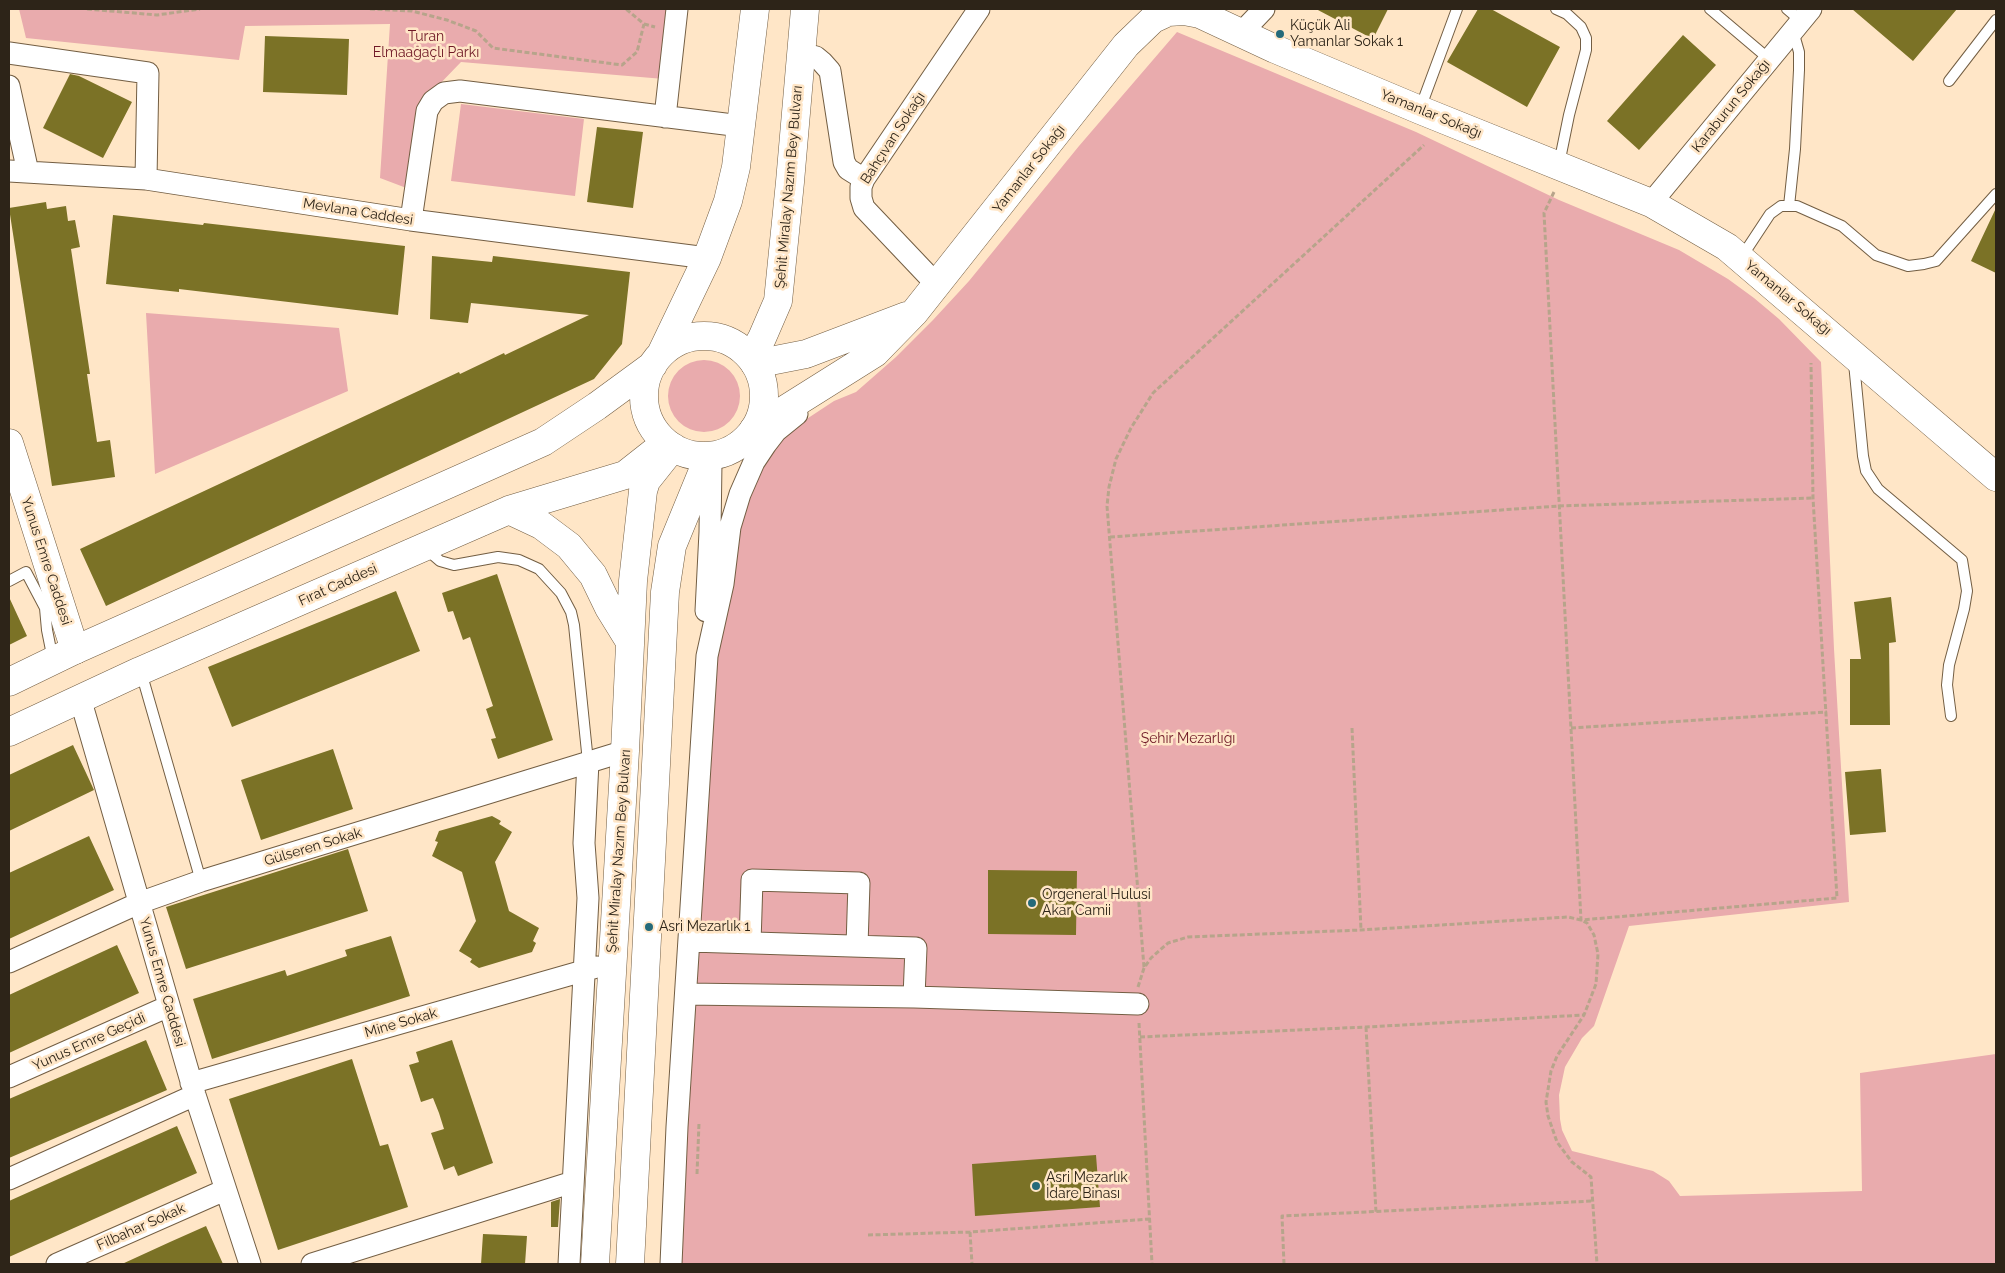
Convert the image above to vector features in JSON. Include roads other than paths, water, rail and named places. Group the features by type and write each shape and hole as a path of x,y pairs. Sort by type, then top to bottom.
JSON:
{"main road":[{"path":"9,682 543,442 597,406 657,360 680,341 703,336 718,338 733,344 753,361 761,376 764,397 762,410 754,429 738,446 710,456 694,455 669,445 654,429 644,402 646,383 657,360 707,258 728,200 736,167 755,9"},
{"name":"Şehit Miralay Nazım Bey Bulvarı","path":"753,361 778,301 804,9"},
{"name":"Yamanlar Sokağı","path":"754,429 875,354 914,313 937,285 1126,45 1153,19 1166,11 1184,11 1200,14 1420,110 1651,203 1727,247 1996,476"},
{"path":"753,361 806,354 914,313"},
{"name":"Yunus Emre Caddesi","path":"9,444 64,656"},
{"name":"Şehit Miralay Nazım Bey Bulvarı","path":"595,1264 625,751 632,581 643,491 646,481 669,445"},
{"name":"Fırat Caddesi","path":"9,732 140,671 509,510 624,475 669,445"},
{"path":"630,1264 665,592 672,546 710,456"},
{"path":"509,510 541,525 556,535 576,553 593,575 609,608 630,642"}],"street":[{"path":"665,117 677,9"},
{"name":"Bahçıvan Sokağı","path":"937,285 864,208 861,198 861,187 864,179 979,9"},
{"path":"1241,33 1264,9"},
{"name":"Karaburun Sokağı","path":"1651,203 1769,59 1798,17"},
{"path":"9,53 148,73 146,179"},
{"path":"801,53 816,58 830,71 844,162 848,169 864,179"},
{"path":"9,86 18,172"},
{"path":"411,220 427,112 433,101 444,93 460,91 741,126"},
{"name":"Mevlana Caddesi","path":"18,172 146,179 411,220 707,258"},
{"path":"671,1264 677,1127 707,656 723,584 730,527 740,494 754,462 766,444 776,431 802,410 814,392"},
{"path":"707,656 704,645 710,532 710,456"},
{"name":"Yunus Emre Caddesi","path":"80,698 193,1089 250,1264"},
{"name":"Gülseren Sokak","path":"9,962 139,903 201,882 625,751"},
{"path":"569,1264 588,898 584,842 588,762"},
{"path":"750,943 752,880 771,880 859,883 856,946"},
{"path":"690,941 916,948 914,997"},
{"name":"Mine Sokak","path":"9,1179 193,1089 612,963"},
{"path":"686,994 914,997 1138,1004"},
{"name":"Yunus Emre Geçidi","path":"9,1077 169,1006"},
{"path":"312,1264 573,1182"},
{"name":"Filbahar Sokak","path":"57,1264 225,1190"}],"lane":[{"path":"1420,110 1457,9"},
{"path":"1556,9 1567,14 1581,26 1586,38 1586,50 1569,115 1559,165"},
{"path":"1710,9 1769,59"},
{"path":"1789,206 1795,149 1799,70 1798,17"},
{"path":"1949,81 1996,20"},
{"path":"1740,258 1770,214 1781,206 1797,206 1842,226 1876,255 1908,266 1936,261 1996,194"},
{"path":"1853,354 1862,456 1866,471 1878,489 1962,560 1967,590 1949,665 1947,684 1952,716"},
{"path":"424,547 440,561 454,565 498,557 519,560 539,569 558,589 569,607 574,625 588,762"},
{"path":"9,581 26,572 44,608 47,630 64,656"},
{"path":"140,671 201,882"}],"place":[{"name":"Küçük Ali Yamanlar Sokak 1","path":"1280,34"},
{"name":"Orgeneral Hulusi Akar Camii","path":"1032,903"},
{"name":"Asri Mezarlık 1","path":"649,927"},
{"name":"Asri Mezarlık İdare Binası","path":"1036,1186"}],"park label":[{"name":"Turan Elmaağaçlı Parkı","path":"426,46"},
{"name":"Şehir Mezarlığı","path":"1188,739"}]}
